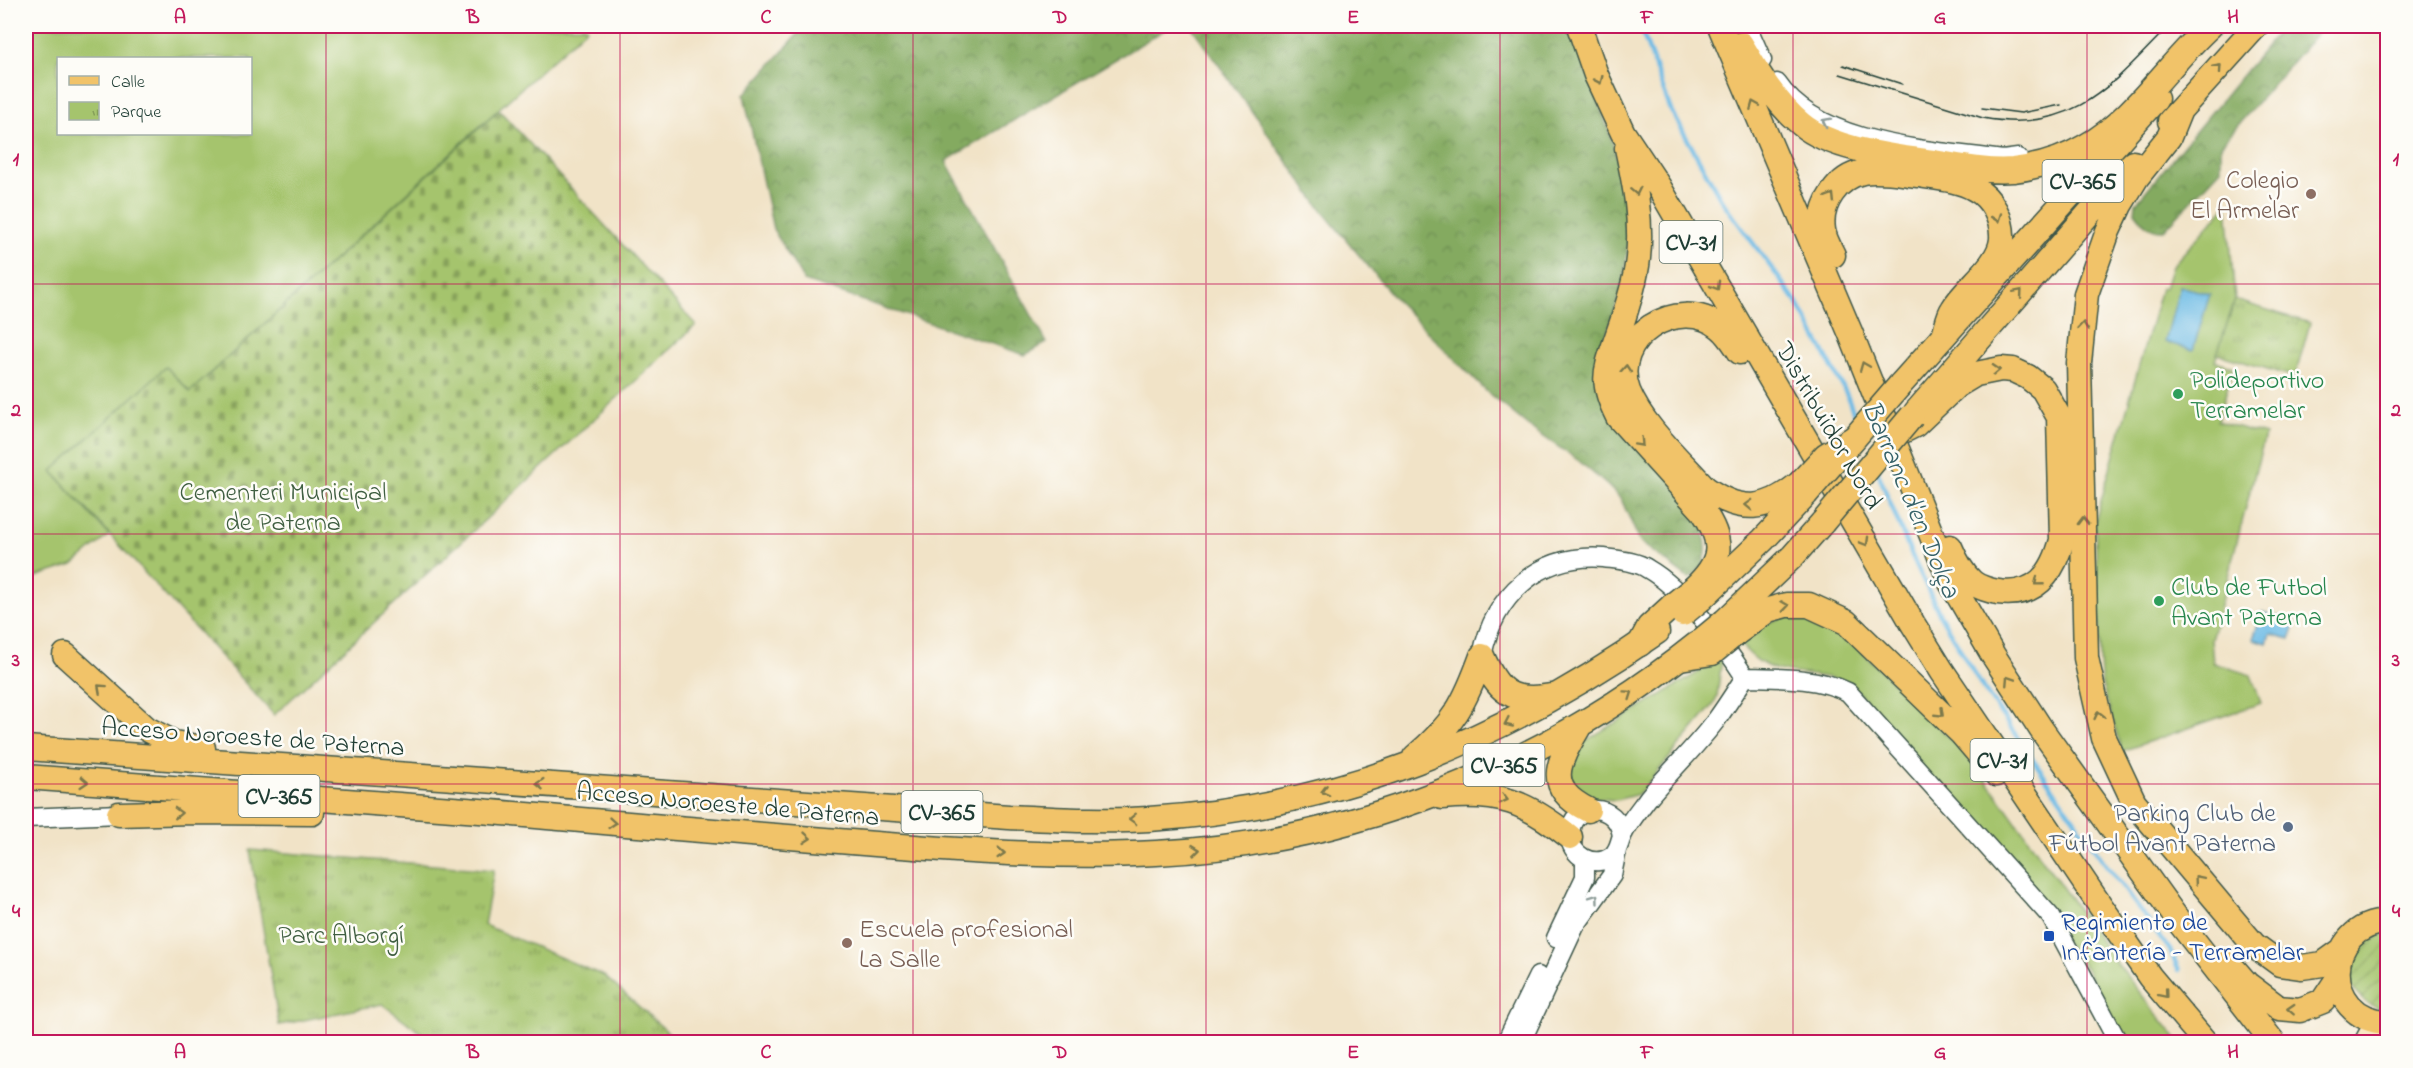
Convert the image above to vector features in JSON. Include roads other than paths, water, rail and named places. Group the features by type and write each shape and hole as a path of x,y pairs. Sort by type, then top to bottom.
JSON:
{"main road":[{"name":"Distribuïdor Nord","path":"1579,26 1596,75 1623,134 1659,187 1942,671 2150,977 2205,1042"},
{"name":"Distribuïdor Nord","path":"1720,26 1850,333 1950,581 1993,655 2041,729 2180,923 2273,1042"},
{"path":"1727,26 1735,34 1773,96 1802,125 1838,144 1878,154 2012,170 2052,162 2087,146 2121,120 2202,32"},
{"name":"CV-365","path":"1803,489 1826,454 1854,438 2221,26"},
{"name":"CV-365","path":"1730,628 1909,425 2180,110 2256,26"},
{"path":"2180,110 2169,137 2137,177 2120,205 2108,231 2086,294 2079,363 2086,658 2104,738 2134,802 2254,945 2280,964 2302,967 2323,964 2341,951"},
{"path":"1623,134 1638,199 1638,259 1618,334 1608,358 1606,382 1610,401 1622,423 1703,511 1714,527 1718,546 1714,564 1688,601"},
{"path":"1850,333 1850,298 1823,230 1823,209 1832,192 1847,178 1862,172 1877,171 1949,179 1963,183 1976,189 1989,201 1997,213 2002,240 1998,255 1952,310 1944,335"},
{"path":"1803,489 1771,503 1754,507 1734,504 1705,488 1640,414 1628,390 1624,375 1627,357 1634,342 1647,328 1662,319 1694,316 1719,326 1729,334 1792,440 1814,455"},
{"path":"1909,425 1963,380 1983,372 2001,369 2013,370 2028,377 2043,389 2059,417 2062,540 2058,557 2038,584 2010,594 1992,591 1973,583 1957,563 1948,543 1925,518"},
{"path":"1688,601 1764,540 1803,489"},
{"name":"Acceso Noroeste de Paterna","path":"26,748 1084,820 1148,819 1275,803 1332,790 1402,768 1515,720 1559,695 1640,644 1649,627 1688,601"},
{"path":"1730,628 1768,610 1786,605 1809,605 1845,622 1961,733 2007,788 2066,872 2093,895"},
{"name":"Acceso Noroeste de Paterna","path":"26,777 472,810 533,817 1009,854 1160,853 1278,839 1328,828 1425,799 1486,773 1580,725 1680,658 1707,646 1730,628"},
{"path":"65,655 147,729 161,737 188,746 272,753 304,768"},
{"path":"1482,656 1499,687 1515,698 1533,699 1559,695"},
{"path":"1402,768 1439,736 1456,715 1467,696 1482,656"},
{"path":"1580,725 1563,753 1560,786 1573,802 1598,811"},
{"path":"1425,799 1484,796 1512,801 1543,815 1570,837"},
{"path":"119,814 338,813 490,822 533,817"},
{"path":"2376,1029 2350,1006 2342,994 2337,980 2337,965 2341,951 2359,930 2386,921"},
{"path":"2180,923 2210,943 2247,984 2279,1008 2300,1010 2323,1001 2337,980"}],"street":[{"path":"1747,26 1758,54 1782,90 1809,114 1848,134 1883,143 2003,159 2049,153 2092,133 2168,59 2202,32"},
{"path":"1482,656 1487,633 1498,610 1520,584 1549,566 1584,556 1620,560 1647,568 1675,589 1728,651 1745,677"},
{"path":"1648,799 1598,811 1574,820 1570,837 1574,850 1585,859 1599,861 1612,856 1648,799 1716,719 1745,677"},
{"path":"1745,677 1786,678 1831,684 1848,692 2051,917 2118,1042"},
{"path":"1521,1042 1575,926 1612,874 1620,844 1619,823 1598,811"},
{"path":"26,818 119,814"},
{"path":"1506,1042 1585,877 1585,859"}],"water":[{"path":"2180,286 2210,294 2193,350 2165,342"},
{"path":"2262,612 2295,621 2290,639 2270,634 2267,643 2253,639"}],"waterway":[{"name":"Barranc d'en Dolça","path":"1640,26 1670,108 1722,201 1798,304 1846,393 1858,424"},
{"name":"Barranc d'en Dolça","path":"1877,470 1908,547 1940,615 1983,688 2104,862 2170,950 2179,970"}],"tram line":[{"path":"1840,74 1983,118 2015,121 2042,119 2067,112 2089,100 2129,67 2169,26"},
{"path":"1843,65 1902,84"},
{"path":"1982,108 2021,113 2061,105"}],"place":[{"name":"Colegio El Armelar","path":"2311,194"},
{"name":"Polideportivo Terramelar","path":"2178,394"},
{"name":"Club de Futbol Avant Paterna","path":"2159,601"},
{"name":"Parking Club de Fútbol Avant Paterna","path":"2288,827"},
{"name":"Regimiento de Infantería - Terramelar","path":"2049,936"},
{"name":"Escuela profesional La Salle","path":"847,943"}],"park label":[{"name":"Cementeri Municipal de Paterna","path":"283,506"},
{"name":"Parc Alborgí","path":"341,934"}]}
